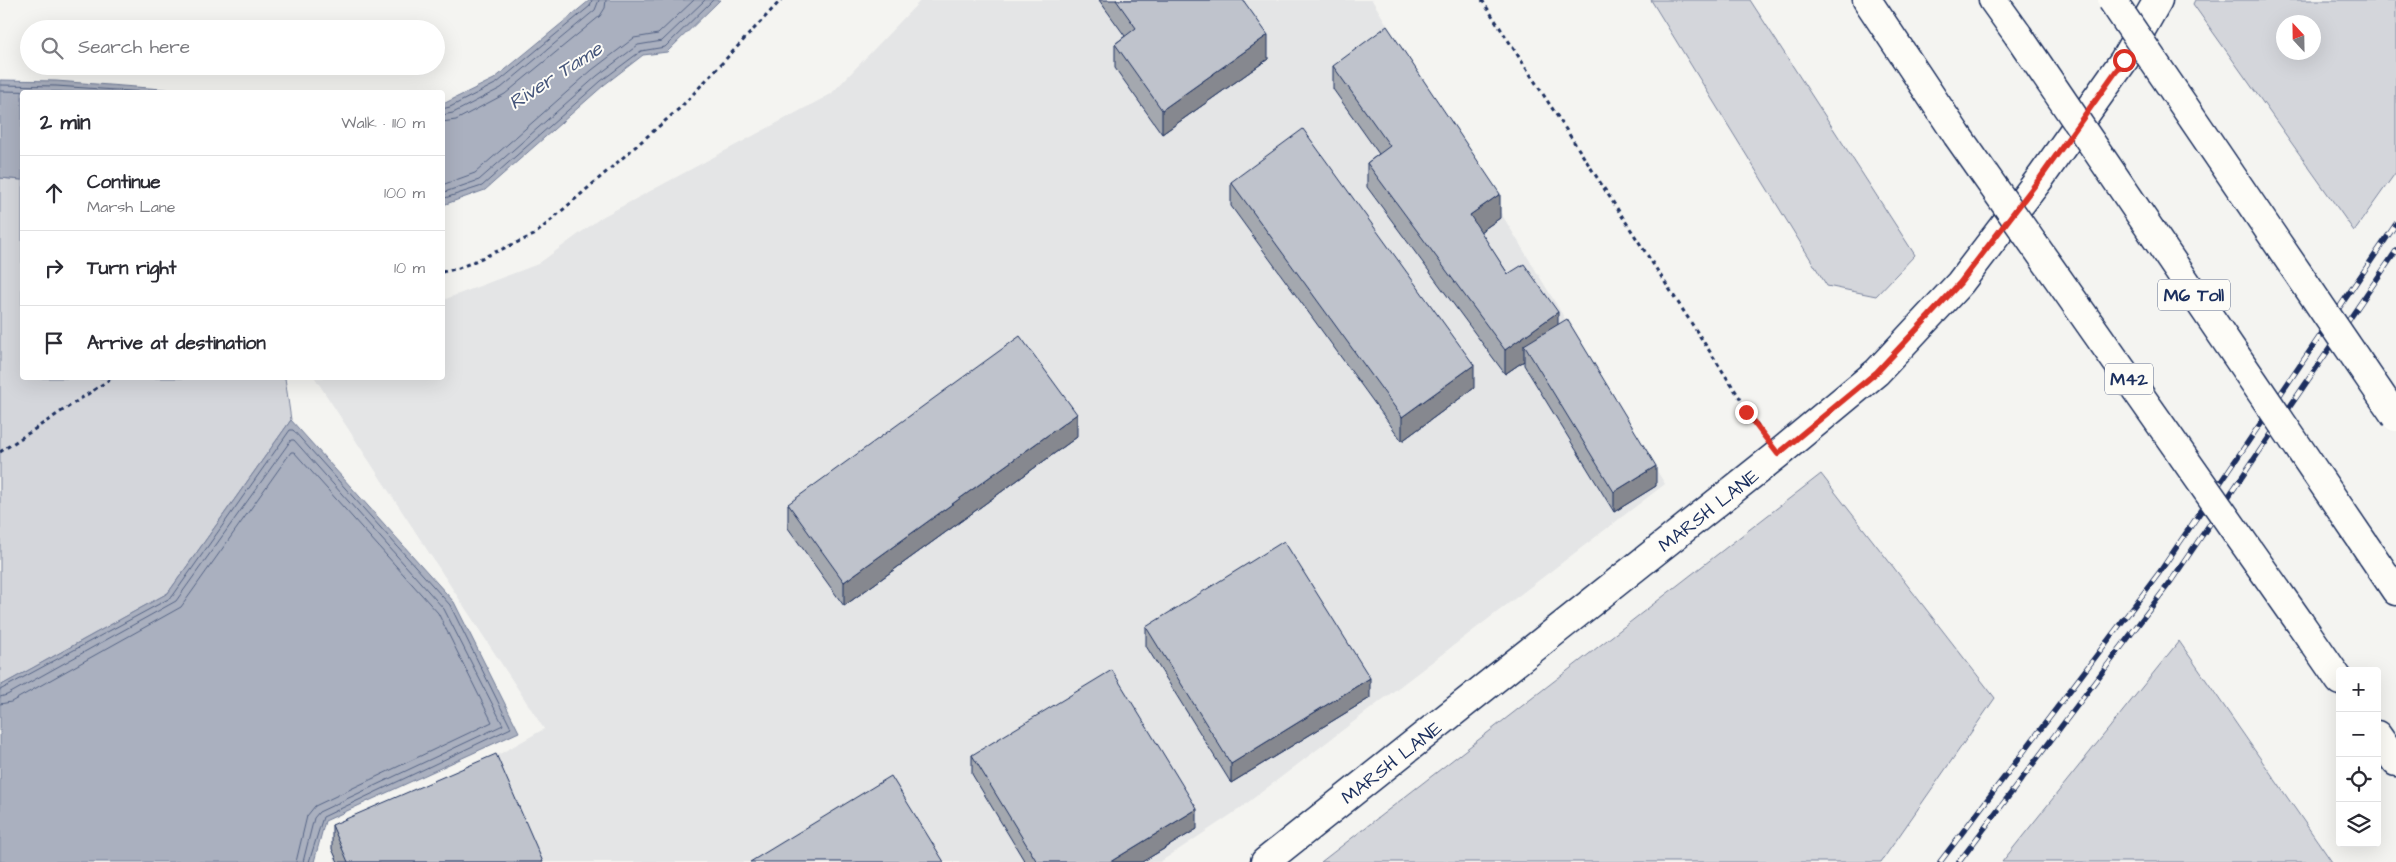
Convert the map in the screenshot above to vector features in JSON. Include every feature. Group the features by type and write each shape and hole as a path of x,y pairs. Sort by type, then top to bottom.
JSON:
{"main road":[{"name":"M42","path":"1867,0 1957,135 2336,674"},
{"name":"M6 Toll","path":"1993,0 2396,591"},
{"path":"2112,0 2396,417"},
{"name":"MARSH LANE","path":"1265,862 1778,454 1877,372 1960,283 2041,177 2124,60 2158,0"},
{"path":"2381,741 2396,762"}],"path":[{"path":"445,271 459,268 534,235 681,106 781,0"},
{"path":"1482,0 1746,412 1778,454"},
{"path":"0,452 109,380"}],"shaded area":[{"path":"921,0 1372,0 1665,484 1238,810 1160,862 335,862 332,849 544,729 316,380 445,380 445,299 538,264 602,217 831,94"},
{"path":"1651,0 1750,0 1915,255 1876,296 1827,286"},
{"path":"2195,0 2396,0 2396,172 2354,231 2193,4"},
{"path":"0,178 20,180 20,380 285,380 291,420 168,593 0,686"},
{"path":"1821,474 1995,698 1881,862 1321,862"},
{"path":"2179,641 2332,862 2002,862"}],"water":[{"name":"River Tame","path":"590,0 720,0 667,52 643,55 604,85 485,190 445,204 445,103 494,79"},
{"path":"0,80 56,81 175,90 20,90 20,180 0,178"},
{"path":"291,420 454,602 519,732 325,821 314,862 0,862 0,686 168,593"}],"building":[{"path":"1116,0 1243,0 1268,35 1162,110 1115,44 1136,28"},
{"path":"1387,26 1500,194 1470,215 1508,274 1524,264 1558,312 1505,350 1367,163 1390,146 1333,66"},
{"path":"1303,129 1474,365 1402,417 1231,182"},
{"path":"1567,319 1656,466 1614,492 1524,345"},
{"path":"1020,336 1077,414 844,582 788,504"},
{"path":"1284,541 1370,678 1231,764 1146,627"},
{"path":"1112,670 1197,809 1110,862 1037,862 972,755"},
{"path":"496,754 543,862 348,862 332,825"},
{"path":"891,776 944,862 750,862"}],"railway":[{"path":"1940,862 2159,573 2396,224"},
{"path":"1959,862 2171,581 2396,251"}],"route":[{"path":"1746,412 1778,454 1877,372 1960,283 2041,177 2124,60"}]}
